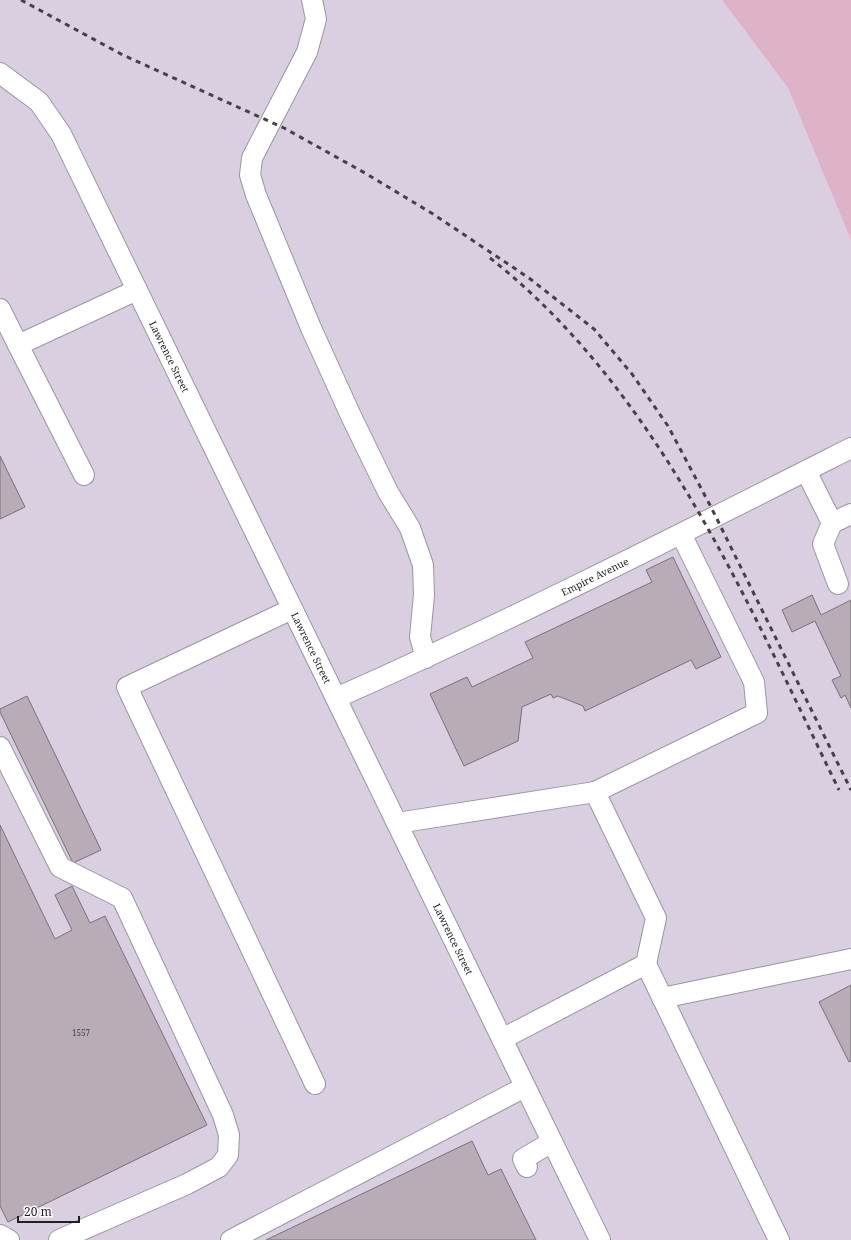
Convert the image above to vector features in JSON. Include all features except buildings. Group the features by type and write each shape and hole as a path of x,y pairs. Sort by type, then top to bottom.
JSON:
{"street":[{"path":"312,0 316,19 307,52 252,158 250,175 256,195 311,328 388,492 410,528 423,565 424,595 420,637 426,658"},
{"name":"Lawrence Street","path":"0,73 39,102 61,134 600,1240"},
{"path":"18,345 137,290"},
{"path":"0,309 84,475"},
{"name":"Empire Avenue","path":"336,698 426,658 682,534 851,448"},
{"path":"806,471 832,523"},
{"path":"838,584 823,544 832,523 851,514"},
{"path":"396,823 595,792 757,713 754,682 682,534"},
{"path":"292,609 127,687 315,1084"},
{"path":"0,747 60,867 122,898 223,1115 229,1135 228,1155 219,1168 187,1184 59,1240"},
{"path":"595,792 656,918 646,964 779,1240"},
{"path":"662,998 851,959"},
{"path":"502,1039 646,964"},
{"path":"230,1240 525,1087"},
{"path":"527,1167 523,1159 552,1142"},
{"path":"0,1235 9,1240"}],"shaded area":[{"path":"0,0 722,0 788,88 851,240 851,1240 0,1240"},
{"path":"722,0 851,0 851,240 788,88"}],"railway":[{"path":"21,0 123,55 284,128 365,173 433,214 529,278 594,329 632,374 668,426 711,507 851,790"},
{"path":"490,258 550,311 603,371 650,435 693,503 733,574 839,790"}]}
